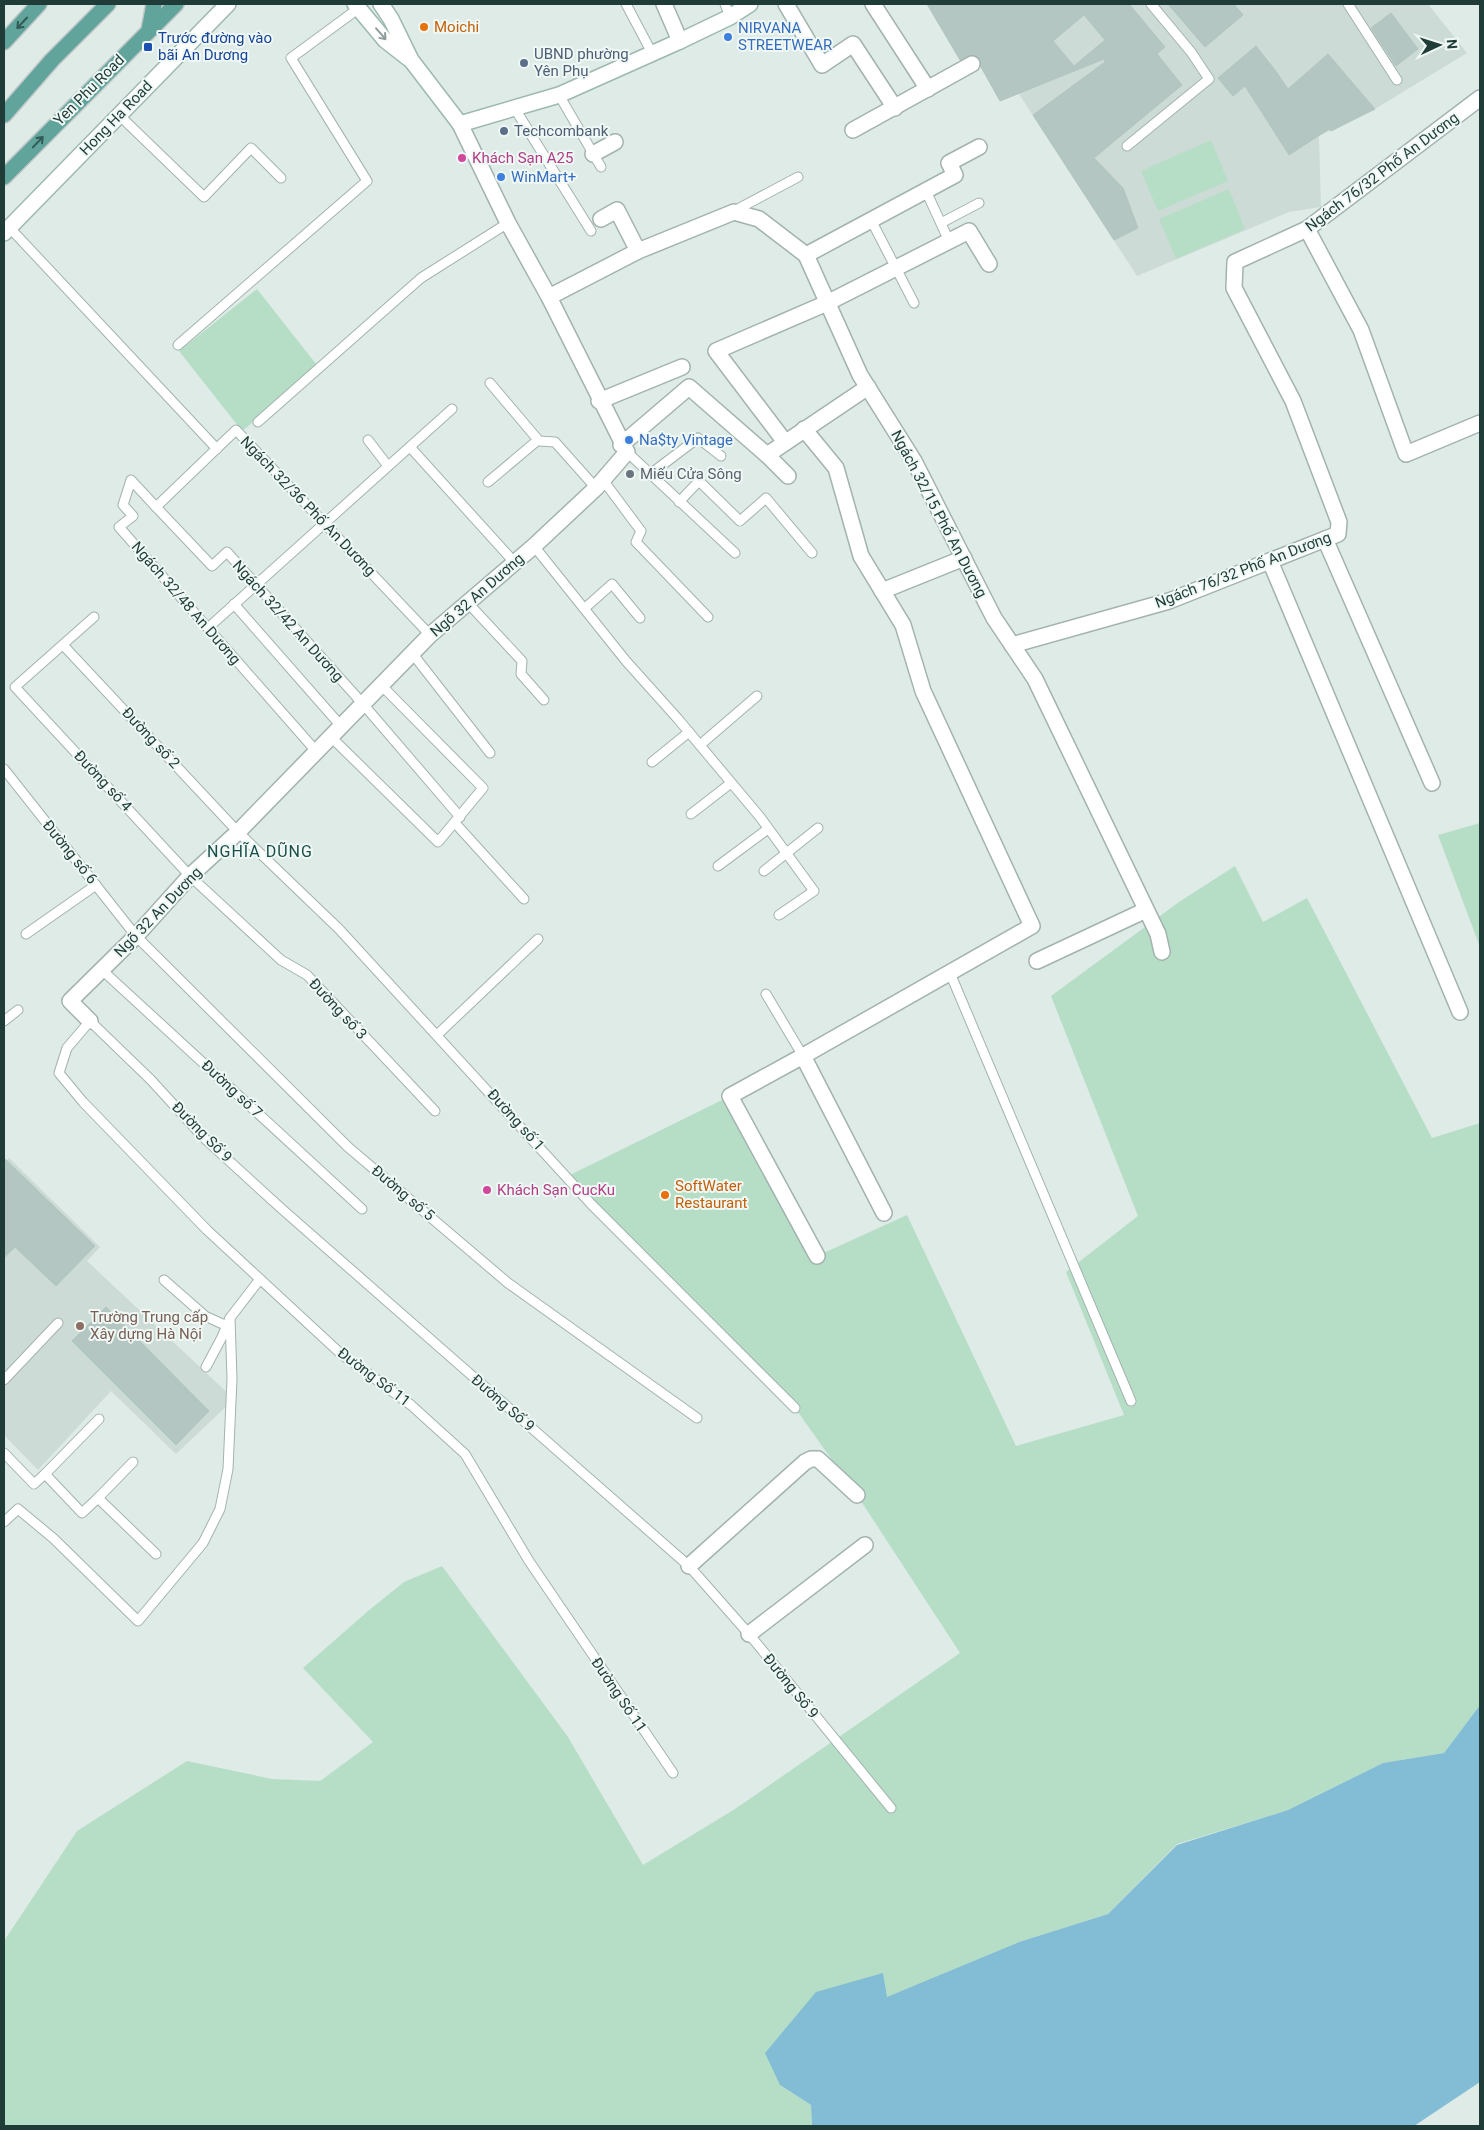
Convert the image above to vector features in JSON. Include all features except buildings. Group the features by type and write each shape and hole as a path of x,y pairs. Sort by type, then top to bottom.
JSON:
{"main road":[{"path":"4,42 39,4"},
{"path":"4,115 52,60 108,4"},
{"path":"149,30 154,4"},
{"name":"Yen Phu Road","path":"4,177 176,4"}],"street":[{"name":"Hong Ha Road","path":"6,230 228,4"},
{"path":"381,4 391,18 411,60 460,124 508,223 549,297 624,448"},
{"path":"664,4 680,41"},
{"path":"460,124 515,109 559,94 680,41 728,10 750,4"},
{"path":"786,4 822,65 853,44 895,108"},
{"path":"873,4 928,89"},
{"path":"357,6 385,40 411,60"},
{"path":"853,130 972,64"},
{"name":"Ngách 76/32 Phố An Dương","path":"1012,645 1169,601 1338,534 1339,522 1293,400 1234,288 1235,262 1307,229 1480,98"},
{"path":"597,160 615,142"},
{"path":"806,255 955,175 949,163 979,147"},
{"path":"601,219 617,210 638,251"},
{"path":"549,297 638,251 734,212"},
{"name":"Ngách 32/15 Phố An Dương","path":"734,212 759,219 806,255 860,375 914,461 994,618 1034,679 1158,934 1162,952"},
{"path":"1307,229 1361,330 1406,454 1480,423"},
{"path":"785,442 716,351 828,303 969,231 989,264"},
{"path":"600,401 682,366"},
{"name":"Ngõ 32 An Dương","path":"90,1021 70,1001 136,936 190,876 238,832 430,635 534,546 600,484 624,448 674,398 689,387 767,455"},
{"path":"788,476 767,455 868,387"},
{"path":"804,429 836,468 861,556 903,625 923,691 1032,926 730,1096 817,1256"},
{"path":"1325,539 1432,783"},
{"path":"882,591 964,558"},
{"path":"1270,561 1460,1012"},
{"path":"1037,961 1146,910"},
{"path":"803,1056 884,1213"},
{"path":"689,1566 805,1462 811,1459 818,1459 857,1495"},
{"path":"750,1634 866,1545"}],"lane":[{"path":"626,4 652,54"},
{"path":"1127,146 1209,79 1191,52 1151,4"},
{"path":"1348,4 1397,80"},
{"path":"178,346 368,180 291,58 357,6"},
{"path":"559,94 597,160"},
{"path":"515,109 591,231"},
{"path":"119,115 204,197 251,148 281,178"},
{"path":"734,212 798,177"},
{"path":"926,191 950,241"},
{"path":"941,223 979,203"},
{"path":"871,220 914,303"},
{"path":"258,422 421,278 508,223"},
{"path":"6,230 217,449"},
{"path":"490,384 538,440 555,442 600,484 641,532 636,542 708,617"},
{"path":"209,627 452,409"},
{"name":"Ngách 32/36 Phố An Dương","path":"156,507 236,430 430,635"},
{"path":"650,474 698,438 721,456"},
{"path":"368,440 388,466"},
{"path":"488,482 538,440"},
{"path":"410,447 514,563"},
{"path":"624,448 735,553"},
{"name":"Ngách 32/48 An Dương","path":"156,507 131,480 123,505 133,516 119,527 209,627 316,751"},
{"path":"679,502 699,481 740,521 766,498 812,553"},
{"name":"Ngách 32/42 An Dương","path":"156,507 212,566 227,552 363,704 524,899"},
{"path":"534,546 626,661 689,732 768,828 814,891 779,916"},
{"path":"584,608 612,584 640,618"},
{"path":"468,603 522,661 521,674 544,700"},
{"path":"234,604 335,731 438,842 483,788 381,685"},
{"path":"63,645 94,617"},
{"name":"Đường số 4","path":"63,645 15,687 190,876"},
{"name":"Đường số 2","path":"63,645 238,832"},
{"path":"412,653 490,753"},
{"path":"700,745 757,696"},
{"path":"652,762 689,732"},
{"name":"Đường số 6","path":"4,769 136,936"},
{"path":"691,814 731,783"},
{"path":"718,866 768,828"},
{"path":"764,871 818,828"},
{"name":"Đường số 1","path":"238,832 339,928 592,1205 795,1408"},
{"name":"Đường số 3","path":"190,876 281,960 307,975 435,1111"},
{"path":"26,934 96,884"},
{"name":"Đường số 5","path":"136,936 348,1147 508,1283 697,1418"},
{"path":"437,1035 538,939"},
{"name":"Đường số 7","path":"102,970 362,1209"},
{"path":"950,973 1131,1401"},
{"path":"766,994 803,1056"},
{"path":"4,1021 18,1010"},
{"name":"Đường Số 11","path":"90,1021 67,1048 60,1073 82,1102 207,1230 260,1279 340,1352 411,1405 466,1454 529,1561 672,1773"},
{"name":"Đường Số 9","path":"90,1021 151,1080 204,1138 282,1210 689,1566 750,1634 891,1808"},
{"path":"206,1367 228,1322 260,1279"},
{"path":"164,1280 205,1316 228,1322"},
{"path":"4,1522 18,1509 95,1577 138,1620 203,1543 220,1509 228,1469 232,1379 228,1322"},
{"path":"4,1380 58,1324"},
{"path":"4,1453 34,1484 98,1419"},
{"path":"44,1474 82,1513 133,1462"},
{"path":"98,1498 156,1554"}],"shaded area":[{"path":"927,4 1428,4 1467,53 1375,109 1319,136 1321,207 1289,212 1137,276 1019,94 1000,101 977,60 965,67"},
{"name":"Trường Trung cấp Xây dựng Hà Nội","path":"9,1158 100,1247 87,1261 234,1399 176,1454 111,1391 38,1470 4,1435 4,1164"}],"green space":[{"path":"1211,140 1228,181 1158,211 1141,171"},
{"path":"1229,189 1245,229 1176,259 1159,219"},
{"path":"257,289 320,369 242,431 179,351"},
{"path":"1480,823 1480,947 1438,835"},
{"path":"1235,866 1263,922 1307,898 1432,1138 1480,1123 1480,1705 1444,1753 1383,1763 1288,1810 1177,1844 1108,1914 1019,1942 886,1998 883,1974 780,2085 811,2105 812,2126 4,2126 4,1941 77,1831 187,1761 272,1779 320,1781 373,1742 303,1668 404,1582 442,1566 568,1737 643,1865 735,1809 960,1653 857,1495 795,1408 566,1177 724,1099 817,1256 907,1215 1016,1446 1124,1415 1066,1272 1138,1216 1051,996 1179,902"}],"water":[{"path":"1480,1705 1480,2082 1414,2126 812,2126 811,2105 780,2085 765,2053 816,1992 883,1973 887,1997 1019,1942 1108,1914 1177,1845 1288,1810 1383,1763 1444,1753"}],"place":[{"name":"Moichi","path":"424,27"},
{"name":"NIRVANA STREETWEAR","path":"728,37"},
{"name":"Trước đường vào bãi An Dương","path":"148,47"},
{"name":"UBND phường Yên Phụ","path":"524,63"},
{"name":"Techcombank","path":"504,131"},
{"name":"Khách Sạn A25","path":"462,158"},
{"name":"WinMart+","path":"501,177"},
{"name":"Na$ty Vintage","path":"629,440"},
{"name":"Miếu Cửa Sông","path":"630,474"},
{"name":"Khách Sạn CucKu","path":"487,1190"},
{"name":"SoftWater Restaurant","path":"665,1195"},
{"name":"Trường Trung cấp Xây dựng Hà Nội","path":"80,1326"}],"district":[{"name":"NGHĨA DŨNG","path":"260,851"}]}
